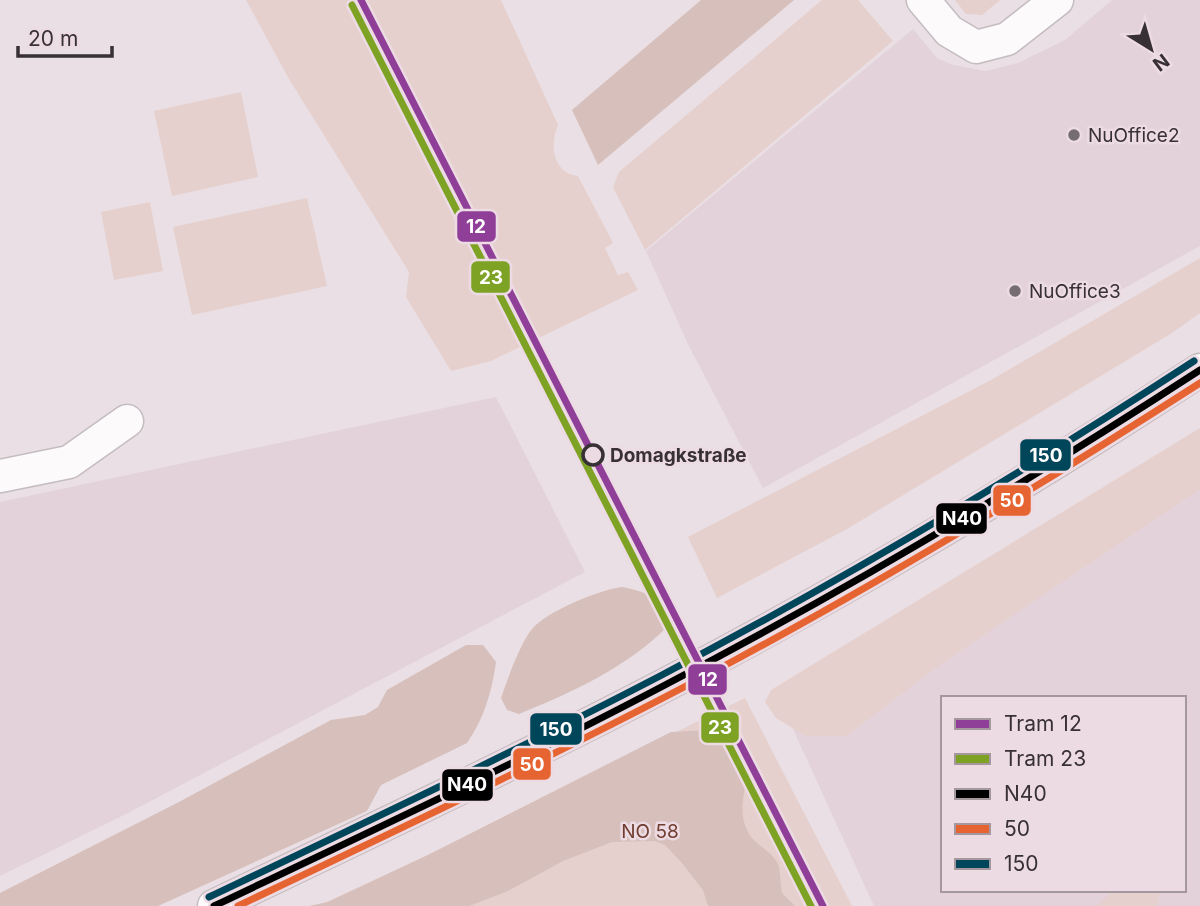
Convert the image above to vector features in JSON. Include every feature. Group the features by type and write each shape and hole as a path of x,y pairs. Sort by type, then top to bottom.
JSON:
{"street":[{"path":"923,0 949,30 976,47 1007,39 1057,0"},
{"path":"214,906 663,686 747,641 1079,450 1200,370"},
{"path":"0,476 69,461 127,421"}],"shaded area":[{"path":"1112,0 1200,0 1200,246 763,488 689,346 646,251 913,29 937,58 953,65 986,71 1018,63 1065,40"},
{"path":"496,397 585,572 130,812 0,876 0,502"},
{"path":"1200,430 1200,906 874,906 777,694"}],"green space":[{"path":"246,0 501,0 558,125 554,149 558,164 563,170 578,176 613,243 605,248 618,275 628,272 638,290 491,361 451,371 406,297 409,272 289,79"},
{"path":"701,0 794,0 598,165 572,110"},
{"path":"822,0 858,0 893,41 645,250 613,187 619,172"},
{"path":"955,0 1000,0 982,15 966,14"},
{"path":"241,92 258,177 172,196 154,111"},
{"path":"307,198 327,286 192,315 173,227"},
{"path":"150,202 163,271 114,280 101,212"},
{"path":"1200,258 1200,313 1172,333 847,529 717,598 688,537 991,380"},
{"path":"1200,428 1200,489 941,664 846,736 806,736 776,718 765,702 771,690"},
{"path":"622,587 652,597 669,625 636,654 599,677 519,714 507,710 501,698 516,658 531,630 565,606"},
{"path":"466,645 483,645 496,662 486,704 473,734 467,743 381,785 367,811 158,906 0,906 0,893 179,802 331,720 365,715 378,707 387,690"},
{"name":"NO 58","path":"745,698 852,906 318,906 434,852"},
{"name":"NO 58","path":"671,732 721,732 735,745 743,758 746,782 743,817 747,830 777,862 782,893 795,906 708,906 703,890 682,863 665,845 655,841 612,842 563,861 508,891 469,906 309,906 328,902 428,855"},
{"path":"1113,892 1160,892 1157,906 1096,906"}],"tram line":[{"name":"12","path":"361,0 823,906"},
{"name":"23","path":"352,5 811,906"}],"transit line":[{"name":"150","path":"209,897 492,761 728,640 931,525 1194,361"},
{"name":"N40","path":"214,906 497,770 734,649 936,534 1200,370"},
{"name":"50","path":"238,906 551,755 737,659 971,526 1200,383"}],"place":[{"name":"NuOffice2","path":"1074,135"},
{"name":"NuOffice3","path":"1015,291"},
{"name":"Domagkstraße","path":"593,455"}]}
